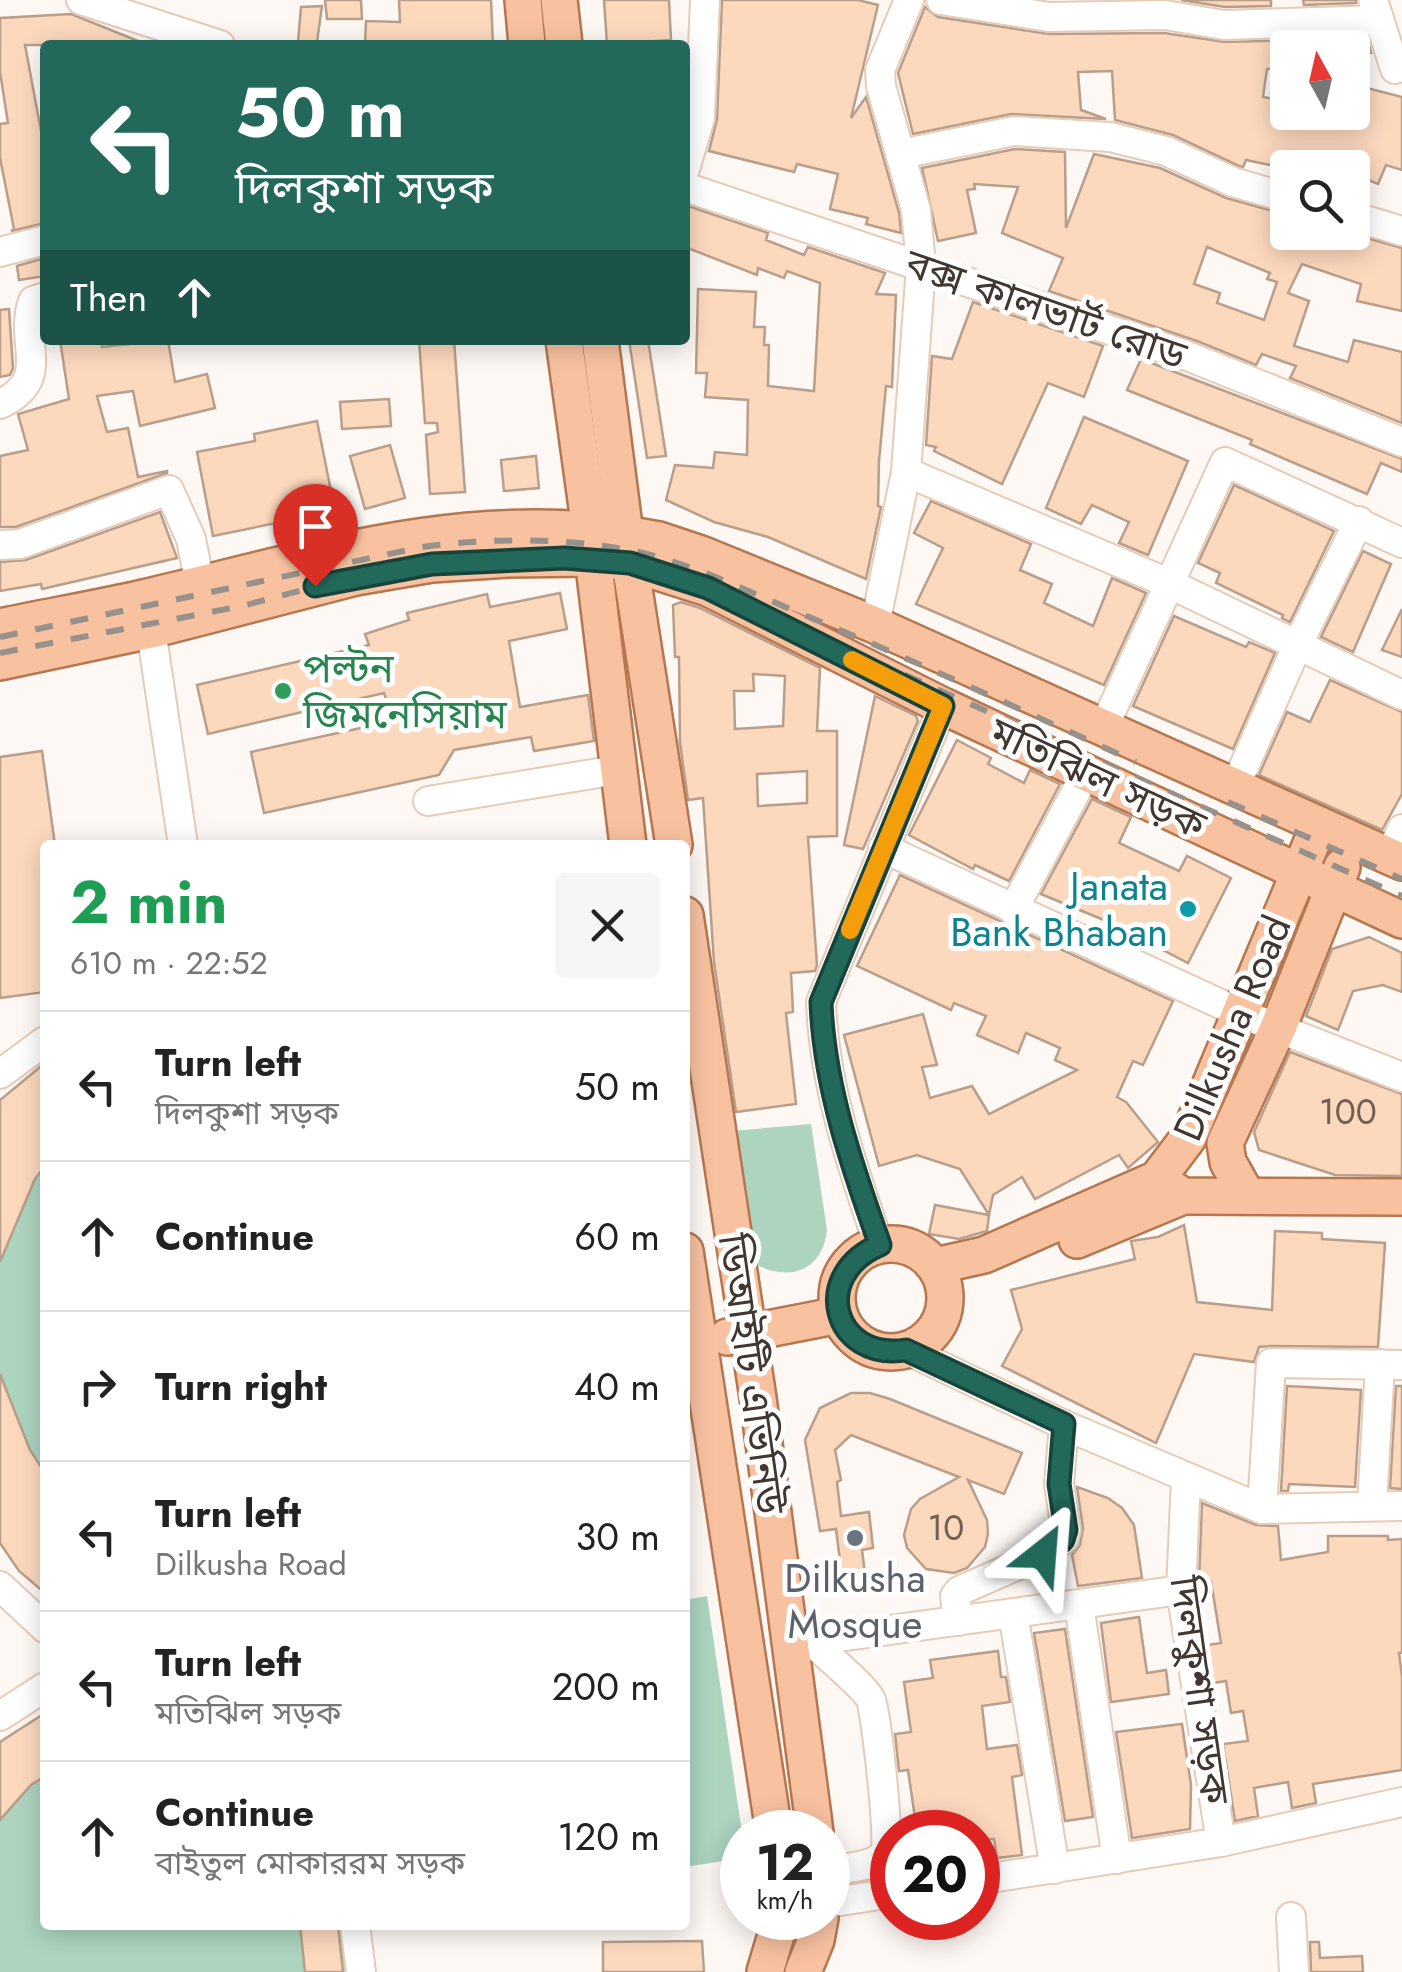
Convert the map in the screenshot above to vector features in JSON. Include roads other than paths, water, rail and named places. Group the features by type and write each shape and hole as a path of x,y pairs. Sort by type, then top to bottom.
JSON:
{"main road":[{"path":"523,0 527,40"},
{"path":"559,0 563,40"},
{"path":"565,345 673,840"},
{"path":"600,345 617,770 627,840"},
{"path":"0,627 352,546 408,537 490,529 609,546"},
{"name":"মতিঝিল সড়ক","path":"609,546 659,540 701,554 875,625 1319,826 1353,840 1398,850"},
{"path":"0,662 151,630 315,586 432,564 609,546"},
{"name":"মতিঝিল সড়ক","path":"609,546 708,588 943,706 1402,920"},
{"name":"Dilkusha Road","path":"1170,1188 1319,826"},
{"path":"1248,1196 1228,1162 1225,1144 1278,1028 1353,840"},
{"name":"ডিআইটি এভিনিউ","path":"690,948 799,1642 813,1810"},
{"name":"Dilkusha Road","path":"940,1278 984,1255 1170,1188 1248,1196 1402,1197"},
{"path":"880,1245 910,1247 940,1278 945,1306 932,1333 906,1350 890,1352 858,1341 846,1330 839,1314 836,1297 849,1263 880,1245"},
{"name":"ডিআইটি এভিনিউ","path":"690,1284 699,1342 697,1408 770,1810"},
{"path":"699,1342 839,1314"},
{"path":"697,1408 758,1398"},
{"path":"785,1940 789,1968"},
{"path":"789,1968 816,1940"}],"street":[{"path":"690,152 700,118 705,0"},
{"path":"875,625 906,472 921,266 916,210 881,86 880,70 908,0"},
{"path":"941,0 1049,17 1165,15 1224,24 1376,10 1395,69"},
{"path":"88,1 205,40"},
{"path":"901,154 1014,131 1110,137 1166,151 1234,182 1270,193"},
{"name":"বক্স কালভার্ট রোড","path":"690,189 1190,357 1402,442"},
{"path":"1370,221 1402,231"},
{"path":"0,252 40,241"},
{"path":"0,404 24,390 30,376 30,311 33,301 40,298"},
{"path":"1103,729 1225,462 1402,542"},
{"path":"906,472 1168,583 1402,695"},
{"path":"0,545 20,544 169,490 191,539 200,584"},
{"path":"1234,789 1298,644 1359,521"},
{"path":"151,630 182,840"},
{"path":"880,1245 846,1150 822,1043 821,1002 943,706"},
{"path":"428,802 617,770"},
{"path":"1014,910 1086,771"},
{"path":"883,848 1242,1014 1402,1077"},
{"path":"0,1074 40,1045"},
{"path":"906,1350 1064,1424 1262,1509 1402,1506"},
{"path":"1262,1509 1271,1364 1391,1364 1372,1505"},
{"path":"958,1621 959,1592 1043,1554 1063,1540 1066,1530 1059,1484 1064,1424"},
{"name":"দিলকুশা সড়ক","path":"1186,1478 1181,1590 1221,1842"},
{"path":"0,1586 40,1623"},
{"path":"799,1642 1181,1590"},
{"path":"1079,1606 1117,1858"},
{"path":"1013,1613 1055,1868"},
{"path":"799,1642 870,1700 888,1848 867,1864 850,1867"},
{"path":"0,1716 40,1690"},
{"name":"দিলকুশা সড়ক","path":"1000,1877 1221,1842 1402,1802"},
{"path":"1291,1917 1294,1972"},
{"path":"356,1930 361,1972"}],"railway":[{"path":"0,637 422,547 501,541 581,543 655,556 716,577 1136,762"},
{"path":"0,653 242,606 363,574 471,557 522,555 629,568 681,581 867,658 1402,896"},
{"path":"1228,802 1402,879"}],"place":[{"name":"পল্টন জিমনেসিয়াম","path":"283,691"},
{"name":"Janata Bank Bhaban","path":"1188,909"},
{"name":"Dilkusha Mosque","path":"855,1538"}]}
